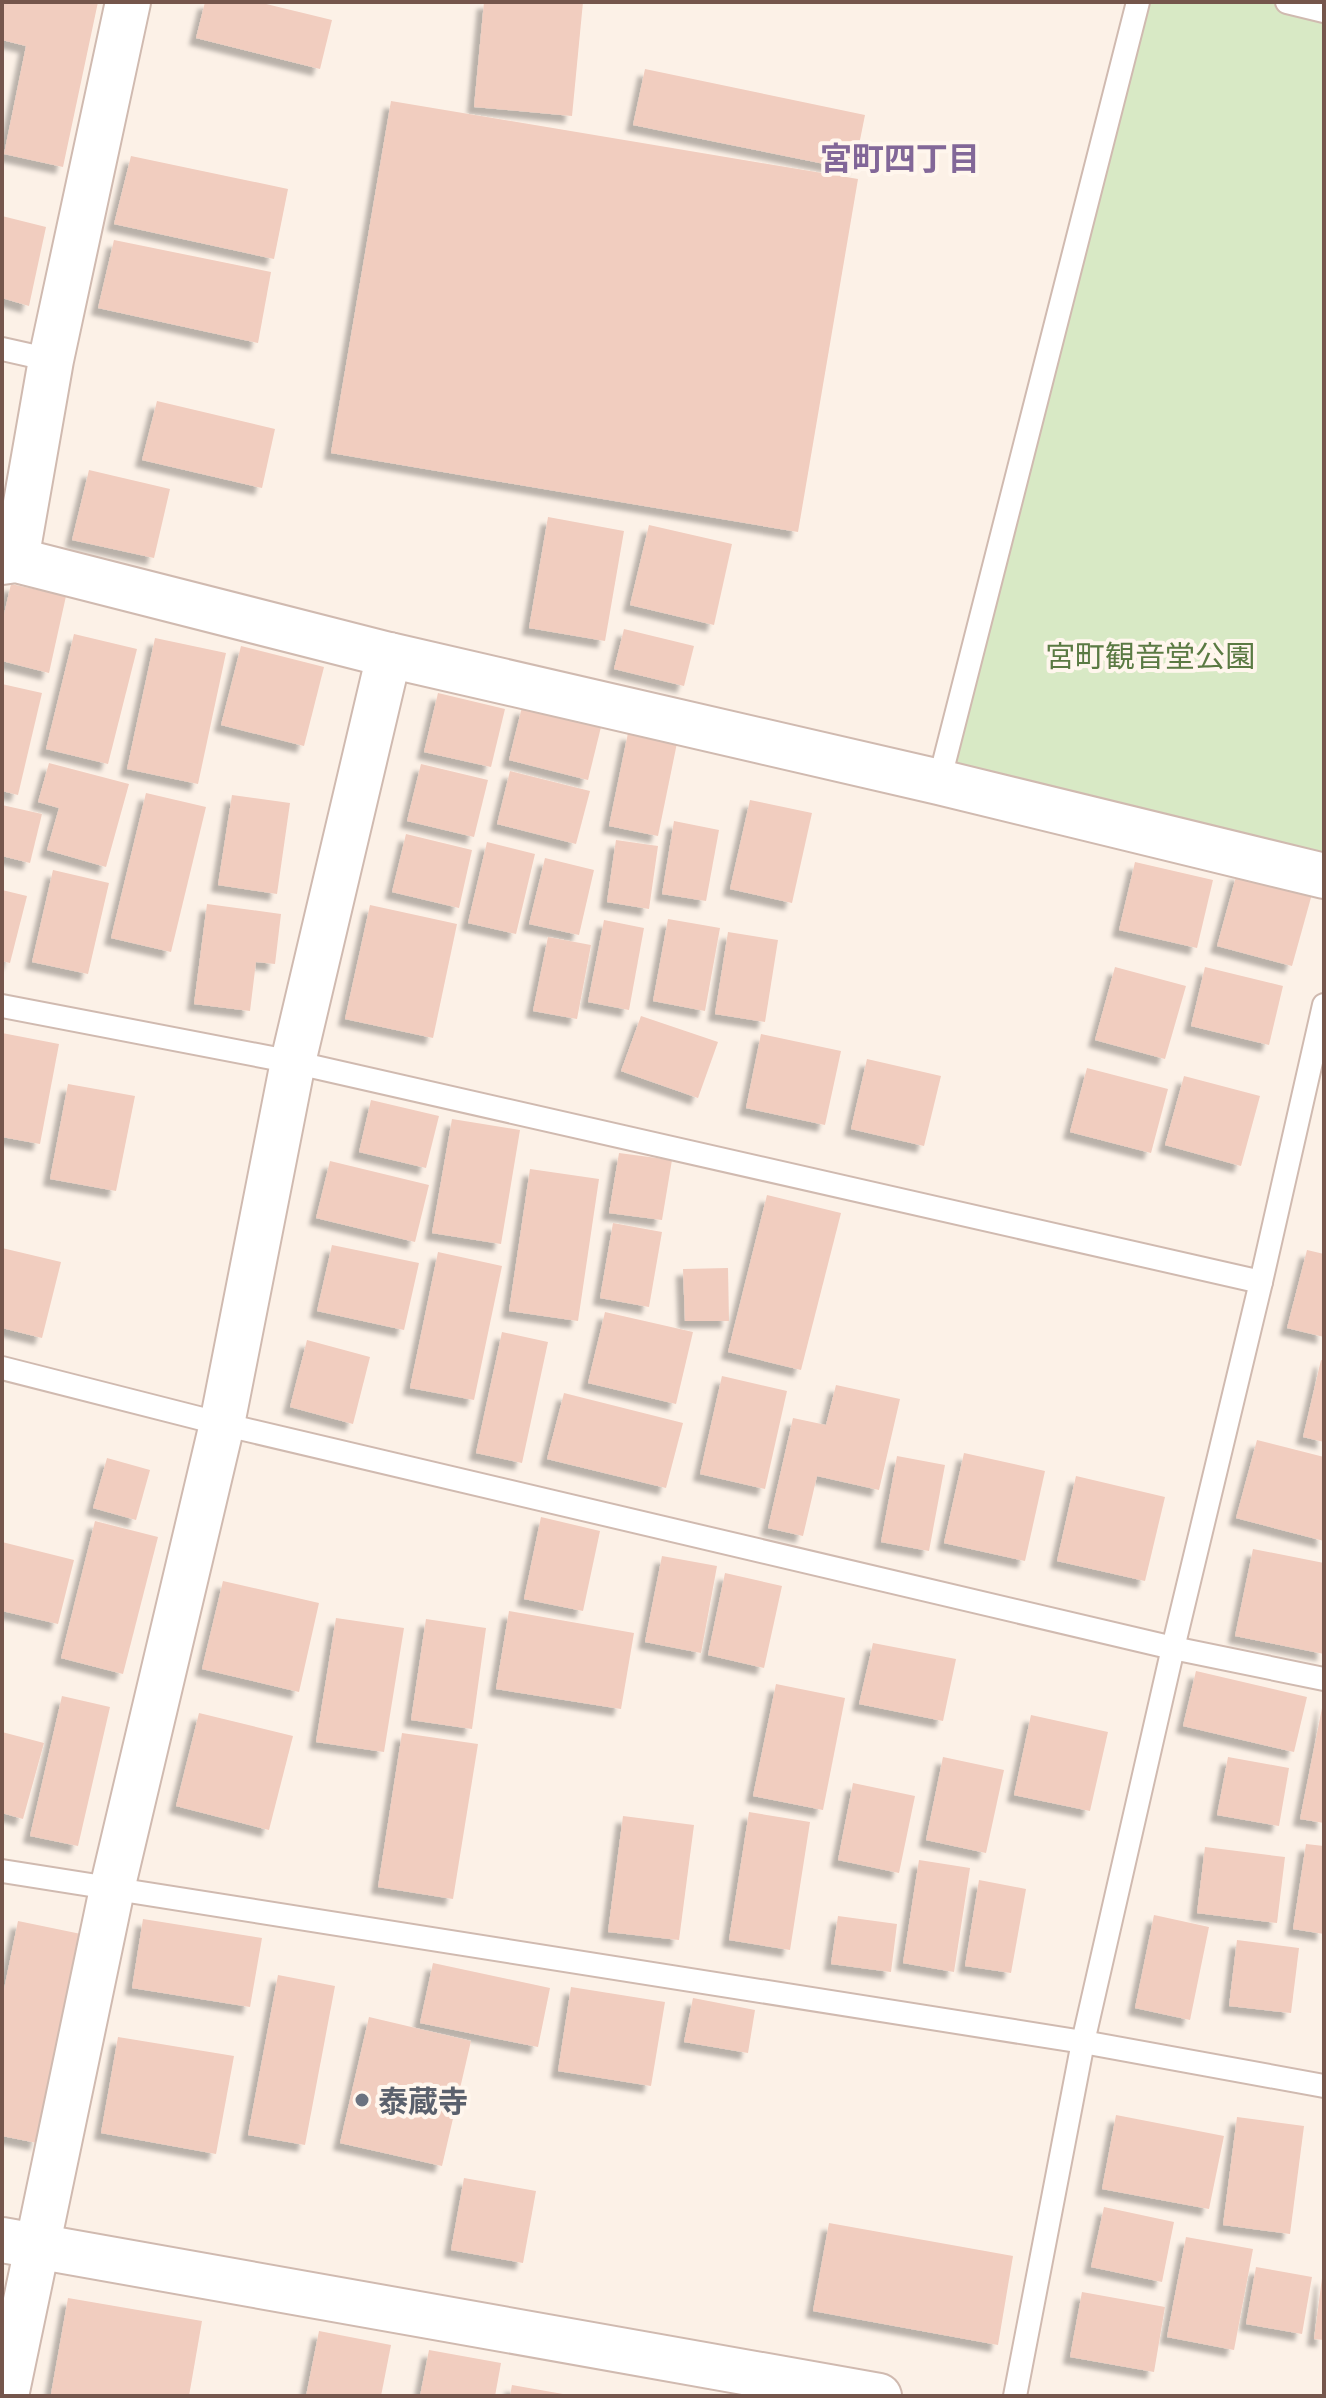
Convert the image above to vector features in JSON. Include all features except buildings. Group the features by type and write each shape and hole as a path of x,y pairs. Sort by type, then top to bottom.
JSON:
{"street":[{"path":"128,2 9,561 389,655 939,782 1324,876"},
{"path":"6,2396 20,2243 112,1889 222,1424 293,1062 389,655"},
{"path":"20,2243 879,2396"}],"lane":[{"path":"939,782 1138,2"},
{"path":"1287,2 1324,11"},
{"path":"2,349 51,360"},
{"path":"1015,2396 1083,2042 1324,1005"},
{"path":"2,1006 293,1062 1261,1282"},
{"path":"2,1368 222,1424 1173,1648 1324,1679"},
{"path":"2,1871 1083,2042 1324,2086"}],"green space":[{"name":"宮町観音堂公園","path":"1138,2 1266,2 1324,18 1324,856 939,782"}],"place":[{"name":"泰蔵寺","path":"362,2100"}],"district":[{"name":"宮町四丁目","path":"900,157"}]}
